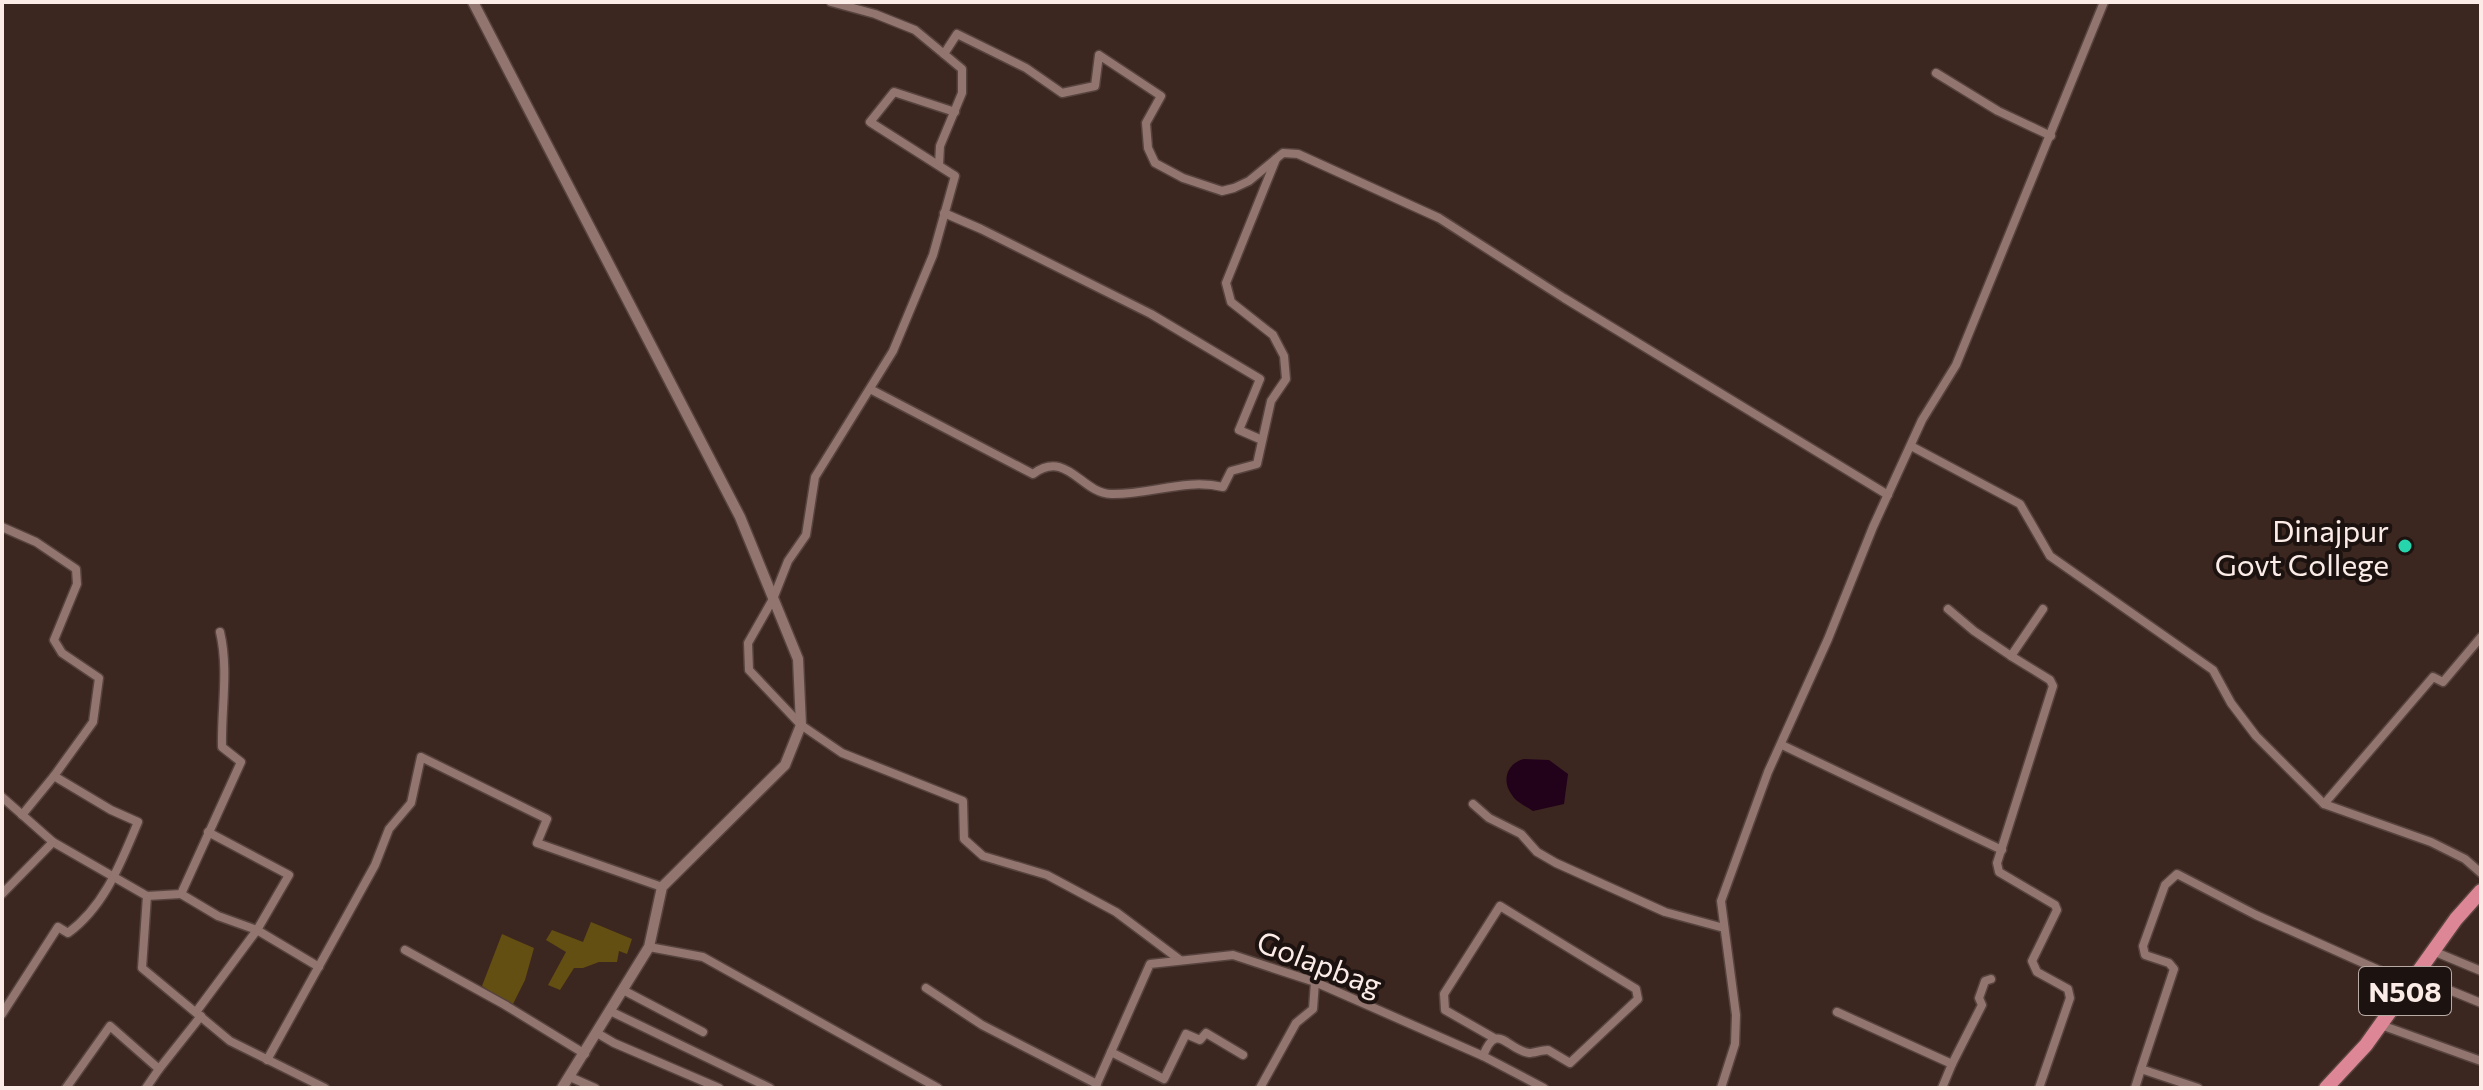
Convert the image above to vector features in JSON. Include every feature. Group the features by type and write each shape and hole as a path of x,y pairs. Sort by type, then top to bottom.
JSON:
{"highway":[{"name":"N508","path":"2326,1088 2366,1045 2433,951 2478,900"}],"street":[{"path":"473,2 740,517 798,659 801,725 785,765 662,887 649,947 562,1088"},
{"path":"831,2 875,14 915,30 962,69 962,93 940,146 939,165"},
{"path":"1721,1088 1735,1044 1736,1015 1721,901 1768,772 1922,420 1956,365 2104,2"},
{"path":"944,54 957,34 1026,68 1062,93 1095,86 1099,55 1161,96 1146,123 1148,148 1155,163 1183,178 1222,191 1249,181 1283,153 1298,154 1439,218 1564,298 1888,495"},
{"path":"1936,73 1998,111 2051,136"},
{"path":"955,112 894,92 870,122 955,176 933,255 893,351 815,477 806,535 788,561 773,599 748,643 749,670 801,725 842,753 963,801 964,839 983,856 1047,875 1116,912 1180,960"},
{"path":"870,389 1033,474 1042,467 1056,465 1108,494 1202,482 1223,487 1231,471 1257,464 1271,401 1286,379 1284,356 1273,335 1231,302 1226,283 1276,159"},
{"path":"944,213 1151,314 1260,379 1239,430 1262,440"},
{"path":"1911,446 2020,504 2050,556 2213,670 2231,703 2256,736 2324,804 2431,842 2465,859 2481,873"},
{"path":"2,527 36,542 76,569 77,584 54,640 62,653 99,678 93,722 22,815"},
{"path":"1948,609 1974,631 2050,680 2053,686 1997,863 1999,872 2055,905 2056,914 2032,961 2037,972 2070,992 2070,998 2039,1088"},
{"path":"2011,656 2043,609"},
{"path":"181,894 241,762 222,747 226,656 220,632"},
{"path":"2324,804 2433,677 2443,682 2481,637"},
{"path":"1782,745 2002,850"},
{"path":"267,1060 375,865 389,829 411,803 421,757 547,819 537,843 662,887"},
{"path":"2,1014 58,927 68,933 92,912 114,877 138,822 111,810 54,776"},
{"path":"2,797 53,842 147,896 181,894 218,916 257,930 319,967"},
{"path":"1473,804 1489,818 1521,834 1537,852 1556,863 1665,912 1724,928"},
{"path":"146,1088 257,930 289,875 208,832"},
{"path":"2,894 53,842"},
{"path":"2135,1088 2174,969 2169,963 2145,955 2143,946 2165,885 2177,874 2305,938 2481,1003"},
{"path":"147,896 142,968 230,1041 325,1088"},
{"path":"1483,1056 1489,1041 1494,1038 1530,1053 1548,1050 1570,1063 1638,999 1638,994 1636,989 1500,906 1444,994 1445,1010 1494,1038"},
{"path":"649,947 703,957 937,1088"},
{"path":"405,950 585,1054"},
{"path":"2433,951 2481,971"},
{"name":"Golapbag","path":"1096,1086 1150,964 1233,955 1315,982 1483,1056 1544,1088"},
{"path":"1942,1088 1982,1005 1979,998 1985,981 1991,979"},
{"path":"1265,1087 1296,1023 1313,1009 1315,982"},
{"path":"926,988 982,1025 1096,1086"},
{"path":"623,990 703,1032"},
{"path":"610,1011 770,1088"},
{"path":"1837,1012 1952,1064"},
{"path":"2381,1025 2481,1061"},
{"path":"66,1088 110,1026 159,1069"},
{"path":"597,1033 719,1088"},
{"path":"1111,1052 1164,1079 1186,1034 1200,1040 1206,1033 1243,1055"},
{"path":"2141,1069 2198,1088"},
{"path":"570,1077 595,1088"}],"shaded area":[{"path":"1524,759 1549,760 1568,774 1564,804 1533,811 1514,798 1506,779 1513,764"},
{"path":"591,922 632,939 627,954 619,951 617,962 599,962 574,968 560,990 548,985 566,952 546,940 552,930 583,942"},
{"path":"502,934 534,948 525,980 512,1006 482,986"}],"place":[{"name":"Dinajpur Govt College","path":"2405,546"}]}
